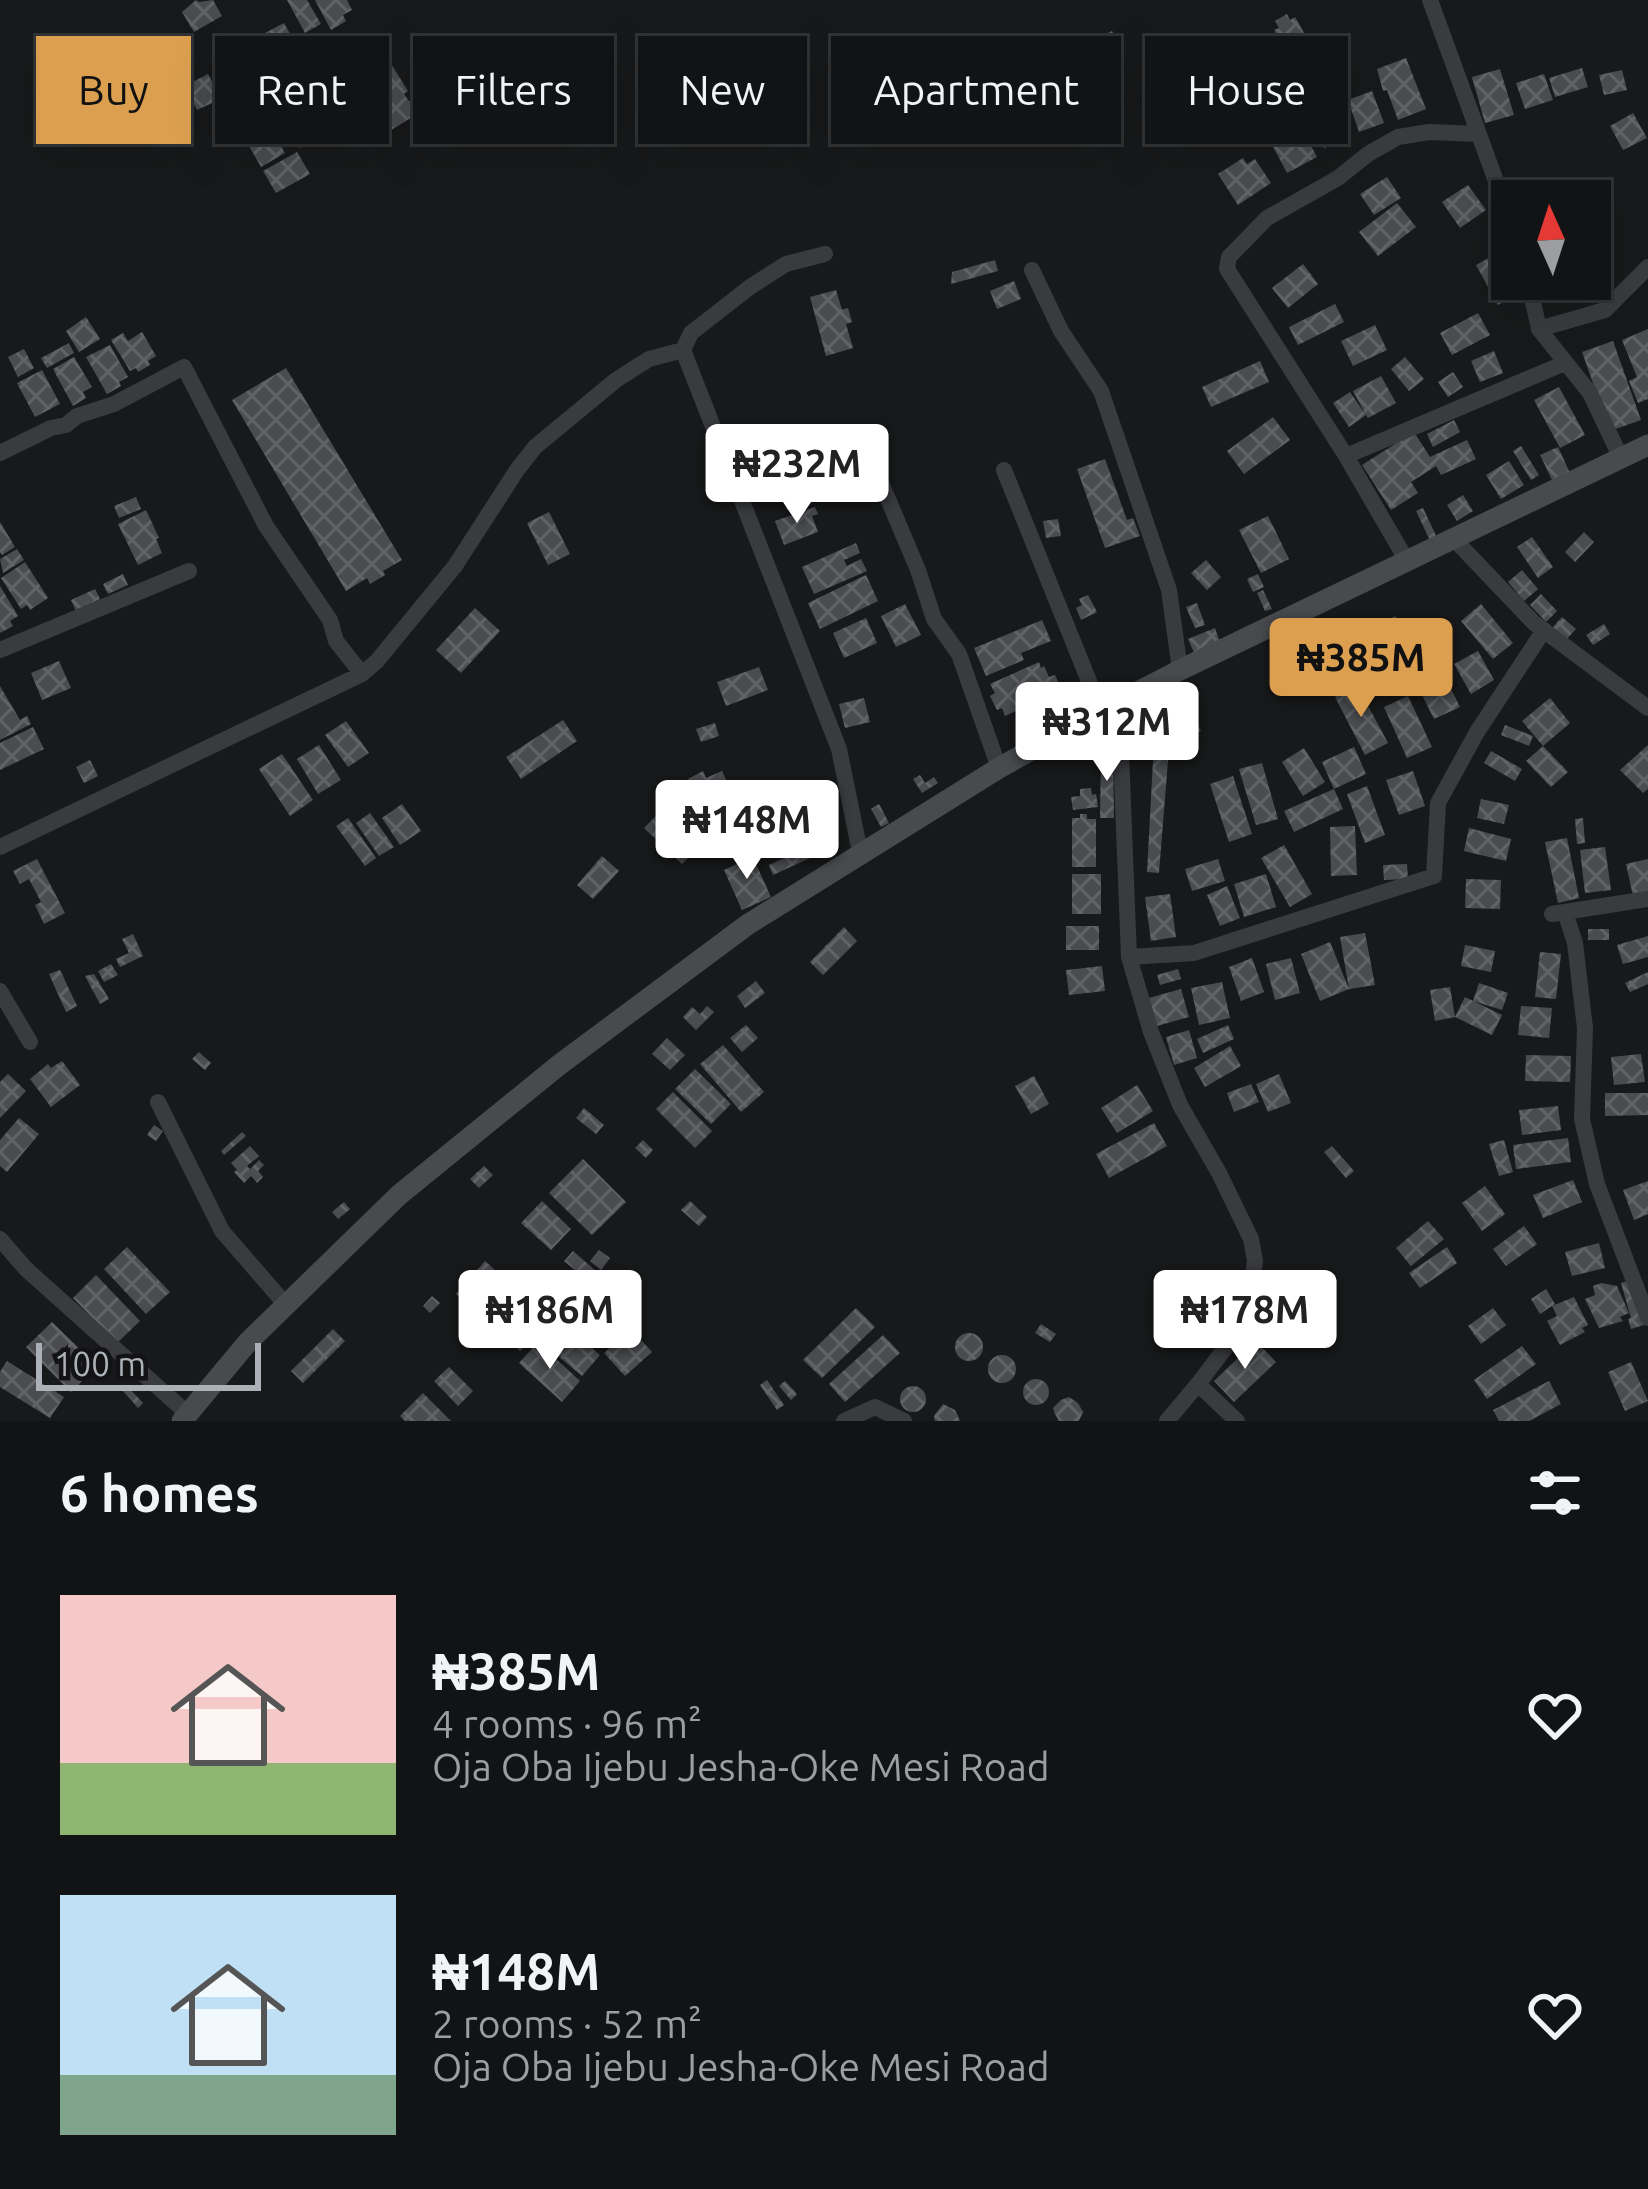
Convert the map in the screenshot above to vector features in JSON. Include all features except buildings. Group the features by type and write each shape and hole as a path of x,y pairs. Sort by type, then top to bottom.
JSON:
{"main road":[{"path":"185,1418 248,1342 399,1195 559,1066 747,925 999,768 1110,706 1648,445"}],"street":[{"path":"1430,0 1496,180"},
{"path":"1407,561 1227,269 1229,257 1267,218 1398,137 1429,132 1479,134"},
{"path":"0,847 362,674 455,566 535,447 616,380 649,359 682,350 691,333 750,286 786,264 825,254"},
{"path":"1539,329 1605,310 1648,267"},
{"path":"1033,271 1061,331 1101,391 1169,590 1180,670"},
{"path":"1533,300 1539,329 1590,393 1621,458"},
{"path":"682,350 839,748 861,856"},
{"path":"1346,456 1565,363"},
{"path":"0,454 184,368 266,526 329,620 336,641 362,674"},
{"path":"1004,470 1110,706 1129,957 1151,1033 1180,1105 1220,1173 1251,1240 1256,1261 1247,1318 1167,1421"},
{"path":"880,479 934,620 959,654 999,768"},
{"path":"1453,538 1544,630 1648,708"},
{"path":"0,650 189,571"},
{"path":"1129,957 1194,953 1434,876 1438,803 1477,732 1544,630"},
{"path":"1648,899 1559,913 1575,943 1585,1028 1582,1119 1597,1184 1648,1318"},
{"path":"0,991 30,1042"},
{"path":"158,1102 223,1231 287,1306"},
{"path":"0,1239 185,1418"},
{"path":"1198,1384 1237,1421"},
{"path":"844,1421 874,1407 904,1421"}]}
